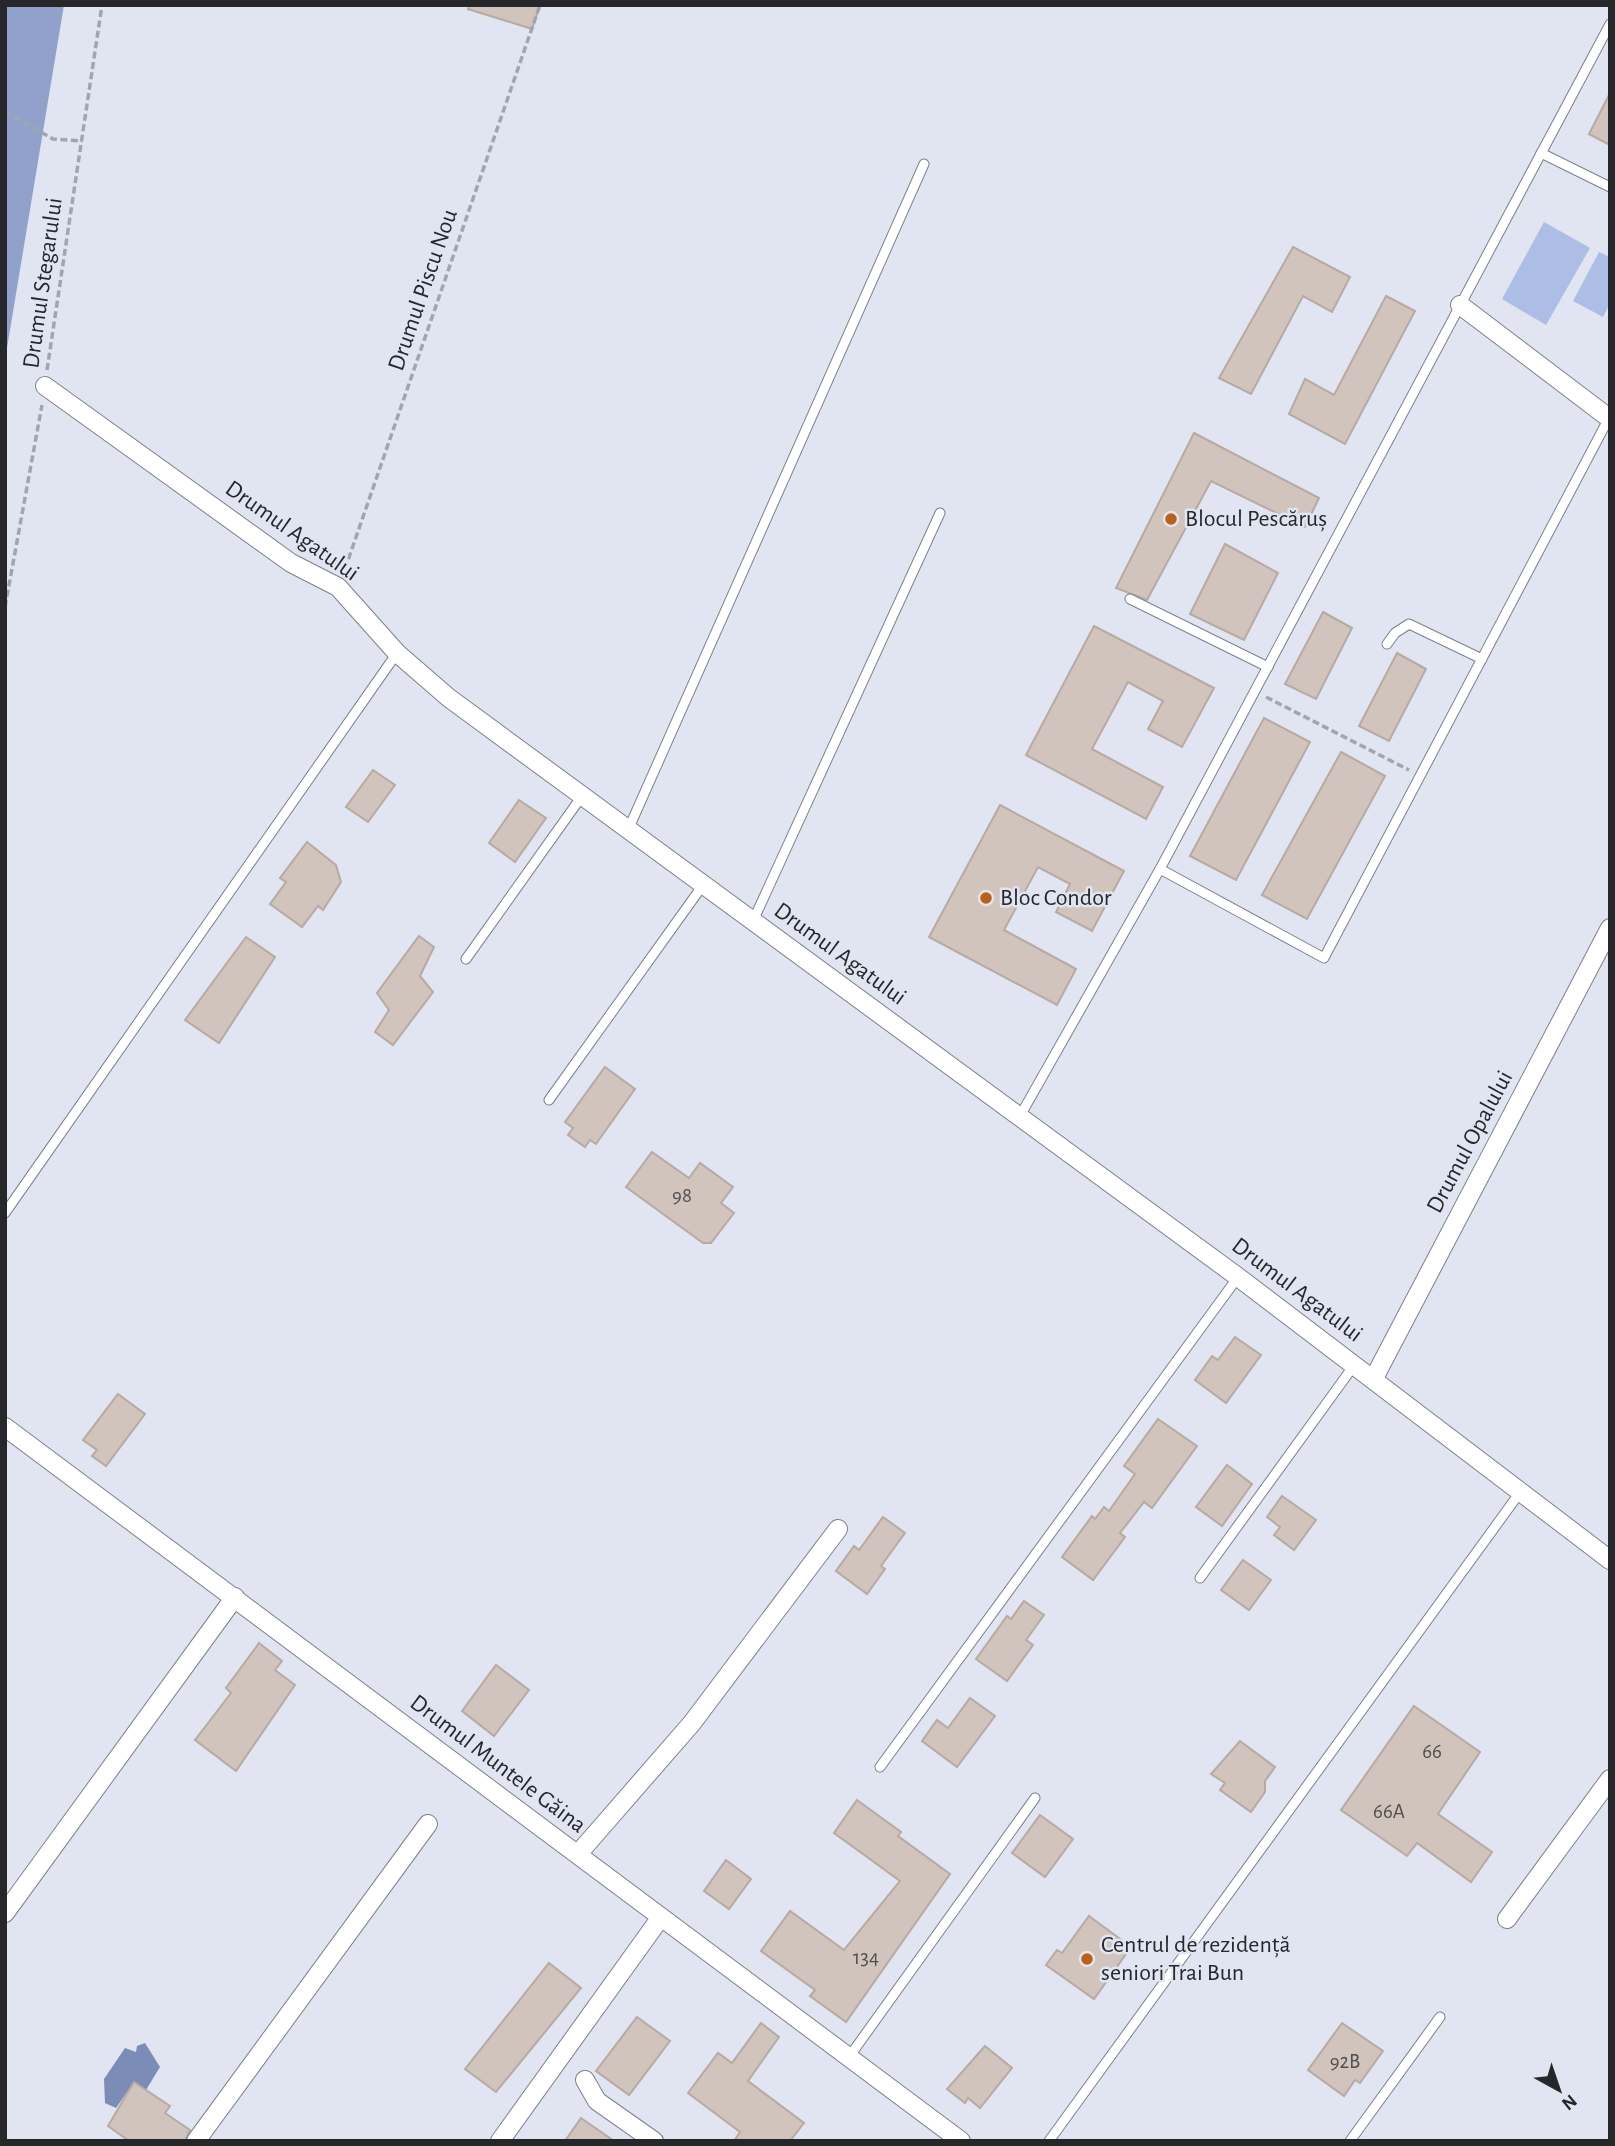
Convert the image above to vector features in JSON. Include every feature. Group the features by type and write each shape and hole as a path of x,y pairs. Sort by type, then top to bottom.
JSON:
{"street":[{"path":"1460,305 1609,417"},
{"name":"Drumul Agatului","path":"45,386 291,563 338,587 397,653 449,698 1238,1277 1610,1560"},
{"name":"Drumul Opalului","path":"1374,1378 1610,928"},
{"name":"Drumul Muntele Găina","path":"5,1427 961,2141"},
{"path":"578,1854 692,1723 838,1529"},
{"path":"5,1913 235,1597"},
{"path":"1507,1919 1610,1779"},
{"path":"196,2141 428,1824"},
{"path":"500,2141 662,1917"},
{"path":"586,2080 605,2107 654,2141"}],"lane":[{"path":"1020,1116 1160,869 1610,24"},
{"path":"1541,153 1610,187"},
{"path":"628,830 924,164"},
{"path":"1160,869 1324,958 1609,417"},
{"path":"753,921 940,513"},
{"path":"1130,599 1268,667"},
{"path":"1387,644 1395,633 1409,624 1482,659"},
{"path":"5,1213 397,653"},
{"path":"466,959 582,796"},
{"path":"549,1100 703,885"},
{"path":"880,1767 1238,1277"},
{"path":"1200,1578 1355,1364"},
{"path":"1049,2141 1521,1491"},
{"path":"849,2057 1035,1798"},
{"path":"1350,2141 1440,2017"}],"path":[{"name":"Drumul Stegarului","path":"5,607 45,386 102,5"},
{"name":"Drumul Piscu Nou","path":"338,587 540,5"},
{"path":"5,111 53,139 82,141"},
{"path":"1254,691 1420,775"}],"shaded area":[{"path":"5,5 64,5 5,360"},
{"path":"1544,222 1590,248 1546,325 1502,299"},
{"path":"1599,252 1610,257 1610,303 1603,317 1573,301"},
{"path":"145,2043 160,2067 146,2090 134,2082 116,2108 105,2103 104,2079 125,2048 136,2052 137,2046"}],"building":[{"path":"469,5 540,5 532,29 468,9"},
{"path":"1610,93 1610,145 1589,134"},
{"path":"1293,247 1350,277 1332,312 1303,296 1251,394 1219,378"},
{"path":"1386,296 1415,311 1345,444 1289,414 1305,379 1334,395"},
{"name":"Blocul Pescăruș","path":"1194,433 1319,498 1305,527 1211,481 1147,600 1116,588"},
{"path":"1225,544 1278,573 1244,640 1190,614"},
{"path":"1323,612 1352,628 1316,699 1285,684"},
{"path":"1094,626 1214,688 1182,747 1148,729 1163,701 1128,682 1092,749 1163,787 1146,819 1026,755"},
{"path":"1397,653 1426,669 1389,741 1359,726"},
{"path":"1264,718 1310,742 1236,880 1190,856"},
{"path":"1341,752 1385,776 1307,919 1262,895"},
{"path":"373,770 395,785 368,822 346,807"},
{"path":"519,800 546,818 515,862 489,843"},
{"name":"Bloc Condor","path":"1000,805 1124,871 1092,931 1056,912 1070,884 1038,867 1004,930 1076,969 1057,1005 929,937"},
{"path":"307,842 336,865 341,882 323,910 318,906 302,927 270,904 286,882 280,878"},
{"path":"419,936 434,947 420,976 433,992 393,1045 375,1032 389,1010 377,993"},
{"path":"246,937 275,957 219,1043 185,1020"},
{"path":"605,1067 635,1089 596,1144 590,1140 585,1147 568,1135 573,1128 565,1122"},
{"path":"652,1152 689,1178 700,1163 733,1187 721,1203 734,1213 711,1243 703,1243 626,1187"},
{"path":"1235,1337 1261,1355 1226,1403 1195,1380 1212,1356 1218,1360"},
{"path":"118,1394 145,1414 106,1466 92,1456 97,1450 83,1440"},
{"path":"1158,1419 1197,1446 1152,1508 1144,1502 1120,1533 1125,1537 1093,1580 1062,1557 1092,1516 1095,1519 1104,1507 1109,1511 1135,1474 1124,1466"},
{"path":"1227,1465 1252,1484 1222,1526 1196,1507"},
{"path":"1282,1496 1316,1520 1294,1550 1274,1535 1280,1527 1267,1517"},
{"path":"883,1517 905,1533 881,1566 885,1569 867,1594 836,1571 854,1546 859,1550"},
{"path":"1243,1560 1271,1580 1249,1610 1221,1590"},
{"path":"1024,1601 1044,1615 1026,1640 1033,1645 1007,1681 976,1659 1007,1616 1011,1619"},
{"path":"259,1643 282,1661 275,1670 295,1685 236,1771 195,1740 231,1693 226,1688"},
{"path":"496,1665 529,1690 494,1736 462,1711"},
{"path":"970,1698 995,1716 957,1767 922,1741 937,1720 948,1728"},
{"path":"1414,1706 1480,1752 1438,1814 1492,1852 1471,1882 1417,1843 1407,1856 1341,1810"},
{"path":"1240,1741 1275,1767 1265,1781 1265,1792 1251,1812 1220,1790 1225,1783 1211,1774"},
{"path":"857,1800 901,1832 898,1836 950,1874 846,2022 810,1996 815,1990 761,1951 790,1911 844,1950 900,1881 834,1833"},
{"path":"1040,1815 1073,1839 1045,1877 1012,1853"},
{"path":"726,1860 751,1879 729,1909 704,1891"},
{"name":"Centrul de rezidență seniori Trai Bun","path":"1089,1916 1131,1947 1094,1999 1046,1965 1057,1950 1062,1953"},
{"path":"549,1963 581,1988 496,2092 465,2069"},
{"path":"637,2017 670,2041 629,2095 596,2071"},
{"path":"761,2023 779,2037 748,2081 804,2123 790,2141 734,2141 740,2132 688,2093 718,2053 732,2063"},
{"path":"1342,2023 1383,2051 1360,2083 1355,2080 1344,2096 1308,2070"},
{"path":"985,2046 1012,2068 980,2108 968,2098 965,2103 947,2089"},
{"path":"134,2082 170,2106 165,2113 190,2130 185,2141 129,2141 108,2126"},
{"path":"581,2118 614,2141 565,2141"}],"place":[{"name":"Blocul Pescăruș","path":"1171,519"},
{"name":"Bloc Condor","path":"986,898"},
{"name":"Centrul de rezidență seniori Trai Bun","path":"1087,1959"}]}
